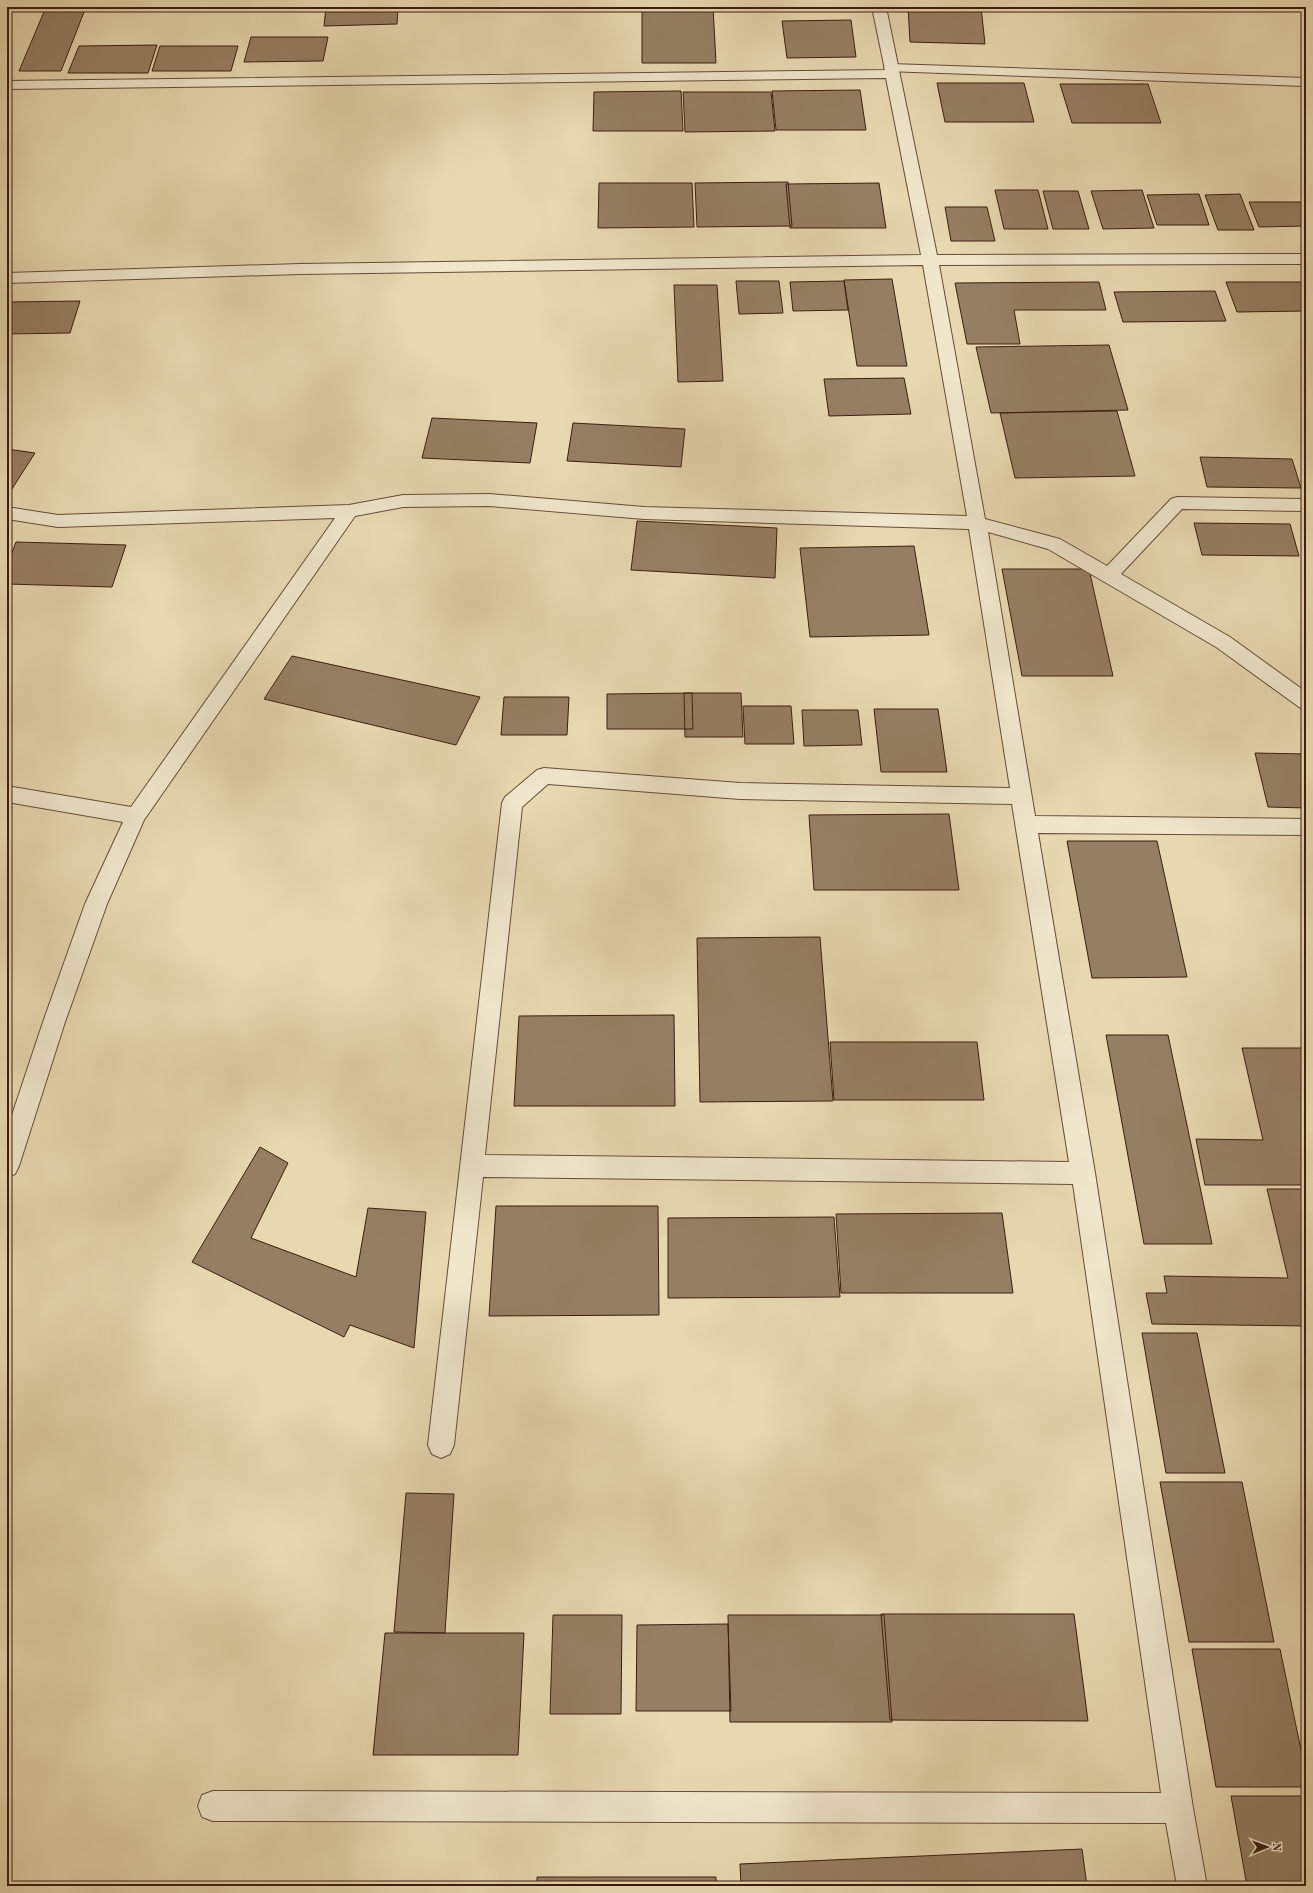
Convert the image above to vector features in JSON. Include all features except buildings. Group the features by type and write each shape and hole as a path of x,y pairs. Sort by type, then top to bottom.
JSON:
{"street":[{"path":"879,7 930,260 976,523 1083,1173 1178,1808 1192,1886"},
{"path":"7,85 891,71 1306,82"},
{"path":"7,278 300,269 930,260 1306,259"},
{"path":"7,513 58,520 349,511 402,501 489,500 644,512 976,523 1054,544 1223,642 1306,702"},
{"path":"1109,576 1177,503 1306,505"},
{"path":"7,1166 54,1022 96,904 136,816 349,511"},
{"path":"441,1445 512,803 544,776 740,791 1020,796"},
{"path":"7,794 136,816"},
{"path":"1026,824 1306,827"},
{"path":"472,1166 1083,1173"},
{"path":"212,1806 1178,1808"}]}
